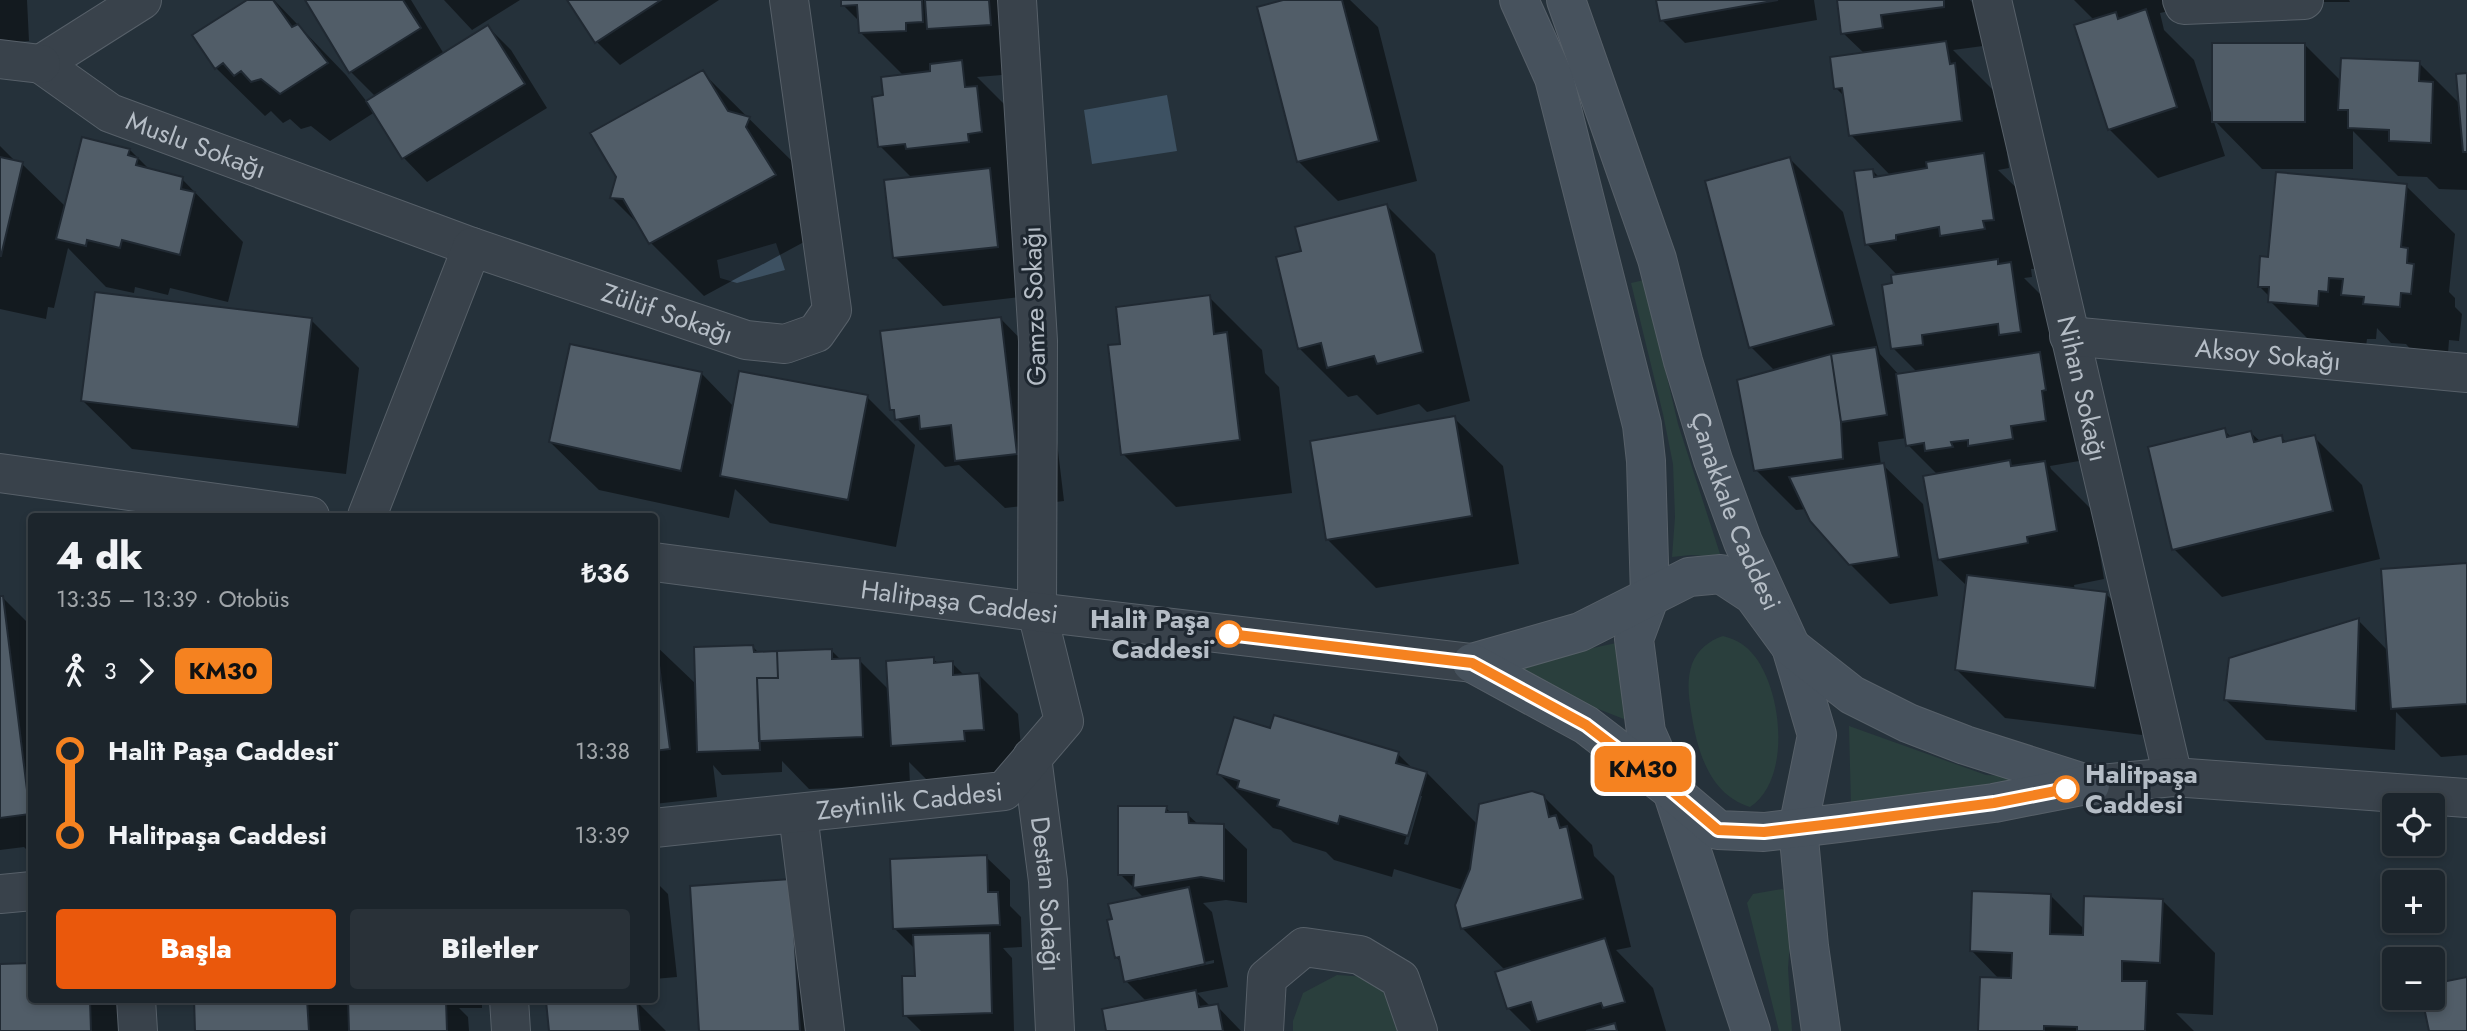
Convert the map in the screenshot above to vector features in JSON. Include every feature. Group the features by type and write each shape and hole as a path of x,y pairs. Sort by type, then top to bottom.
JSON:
{"main road":[{"path":"1519,0 1554,78 1642,425 1646,461 1650,596 1634,639 1646,732 1672,791 1751,1031"},
{"name":"Çanakkale Caddesi","path":"1566,0 1657,259 1683,361 1713,460 1743,542 1791,647 1817,735 1798,828 1808,946 1821,1031"},
{"path":"1472,663 1580,632 1689,577 1721,574 1753,595 1791,647 1852,695 1908,723 1965,746 2090,785"},
{"path":"1472,663 1586,725 1718,830 1764,832 1798,828 1981,804 2090,785"}],"street":[{"path":"0,59 41,64 142,0"},
{"name":"Zülüf Sokağı","path":"472,247 746,340 785,344 816,333 832,310 789,0"},
{"name":"Gamze Sokağı","path":"1017,0 1038,341 1037,612"},
{"name":"Nihan Sokağı","path":"1992,0 2068,336 2173,778"},
{"path":"2182,0 2184,5 2304,0"},
{"name":"Muslu Sokağı","path":"41,64 110,113 472,247"},
{"path":"369,513 472,247"},
{"name":"Aksoy Sokağı","path":"2068,336 2467,373"},
{"path":"0,474 288,513"},
{"name":"Halitpaşa Caddesi","path":"658,563 1037,612 1472,663"},
{"name":"Zeytinlik Caddesi","path":"658,828 1004,791 1063,721 1037,612"},
{"name":"Destan Sokağı","path":"1032,757 1048,881 1055,1031"},
{"path":"2090,785 2173,778 2467,798"},
{"path":"798,814 825,1031"},
{"path":"0,894 28,891"},
{"path":"1264,1031 1267,978 1304,947 1360,956 1400,979 1418,1031"},
{"path":"136,1003 138,1031"},
{"path":"509,1003 511,1031"}],"green space":[{"path":"1644,280 1678,424 1721,557 1672,557 1675,517 1673,464 1631,283"},
{"path":"1723,636 1745,646 1751,652 1762,667 1776,708 1777,754 1773,776 1764,794 1750,807 1725,793 1716,783 1698,745 1691,711 1689,684 1692,664 1704,646"},
{"path":"1621,642 1629,721 1498,670 1503,667"},
{"path":"1849,726 1986,775 2057,779 1851,806"},
{"path":"1782,889 1794,895 1788,968 1792,1031 1779,1031 1747,903 1753,894"},
{"path":"1337,975 1367,977 1389,990 1405,1031 1293,1031 1293,1021 1303,993"}],"water":[{"path":"1167,95 1177,151 1092,164 1084,110"},
{"path":"776,243 785,270 737,283 720,278 717,260"}],"building":[{"path":"247,0 273,0 292,27 298,24 328,63 280,94 261,79 251,82 241,71 234,76 223,63 215,69 192,35"},
{"path":"305,0 403,0 421,28 349,73"},
{"path":"567,0 661,0 595,43"},
{"path":"841,0 922,0 923,22 906,23 906,31 859,33 857,5 841,6"},
{"path":"925,0 989,0 991,25 927,29"},
{"path":"1283,0 1342,0 1379,141 1297,162 1257,7"},
{"path":"1656,0 1778,0 1660,21"},
{"path":"1837,0 1944,0 1944,7 1881,15 1883,28 1841,34"},
{"path":"2146,9 2177,107 2108,130 2074,25 2116,12 2118,19"},
{"path":"488,25 525,84 402,159 366,101"},
{"path":"1946,41 1950,64 1955,63 1962,121 1849,136 1842,88 1834,89 1830,57"},
{"path":"2212,43 2305,43 2305,122 2212,122"},
{"path":"2341,58 2420,61 2419,81 2433,82 2431,143 2389,141 2389,130 2348,128 2348,110 2338,110"},
{"path":"962,60 965,87 977,86 982,132 968,134 969,142 906,149 905,144 878,147 872,97 883,95 881,77 930,71 930,64"},
{"path":"703,70 728,111 750,117 746,127 776,175 649,244 623,199 610,198 616,177 590,133"},
{"path":"2467,73 2467,152 2463,152 2456,74"},
{"path":"82,137 130,149 128,155 138,158 136,165 183,177 181,189 195,192 180,255 122,240 120,248 87,240 86,246 56,239"},
{"path":"1984,153 1994,220 1983,221 1985,229 1940,236 1939,227 1896,235 1896,240 1865,245 1854,171 1873,169 1874,177 1927,168 1926,162"},
{"path":"0,157 23,162 1,256 0,256"},
{"path":"1790,157 1834,325 1749,348 1705,181"},
{"path":"990,168 998,247 893,258 884,180"},
{"path":"2276,172 2407,184 2401,247 2408,248 2407,263 2414,264 2411,294 2401,293 2400,307 2363,304 2364,297 2341,295 2343,279 2329,278 2328,292 2319,291 2318,306 2268,302 2269,287 2258,287 2260,256 2268,257"},
{"path":"1387,204 1423,352 1377,364 1374,356 1327,368 1321,343 1298,349 1276,257 1301,251 1295,227"},
{"path":"1998,259 1998,264 2011,262 2021,332 1999,335 1998,324 1922,335 1923,345 1891,349 1882,285 1892,283 1891,275"},
{"path":"95,292 312,318 298,427 81,401"},
{"path":"1210,295 1214,334 1227,332 1240,440 1121,455 1108,345 1120,344 1116,307"},
{"path":"1001,317 1017,454 955,461 951,425 920,429 919,416 895,420 894,410 890,410 880,331"},
{"path":"570,344 702,372 681,471 549,442"},
{"path":"1876,347 1887,415 1841,422 1831,354"},
{"path":"2040,352 2046,390 2042,391 2046,421 2011,426 2013,439 1968,446 1968,440 1951,442 1953,447 1925,451 1924,443 1906,446 1896,374"},
{"path":"1831,354 1841,422 1843,459 1754,471 1737,380"},
{"path":"739,371 868,395 848,500 720,476"},
{"path":"1455,416 1472,516 1326,540 1310,441"},
{"path":"2225,428 2227,437 2251,431 2254,442 2282,435 2283,442 2315,435 2333,511 2172,550 2148,447"},
{"path":"2010,460 2011,466 2045,461 2057,531 2027,537 2028,543 1938,560 1923,476"},
{"path":"1884,463 1899,557 1849,565 1810,521 1789,477"},
{"path":"2467,563 2467,704 2391,709 2381,569"},
{"path":"1967,575 2107,592 2095,688 1955,670"},
{"path":"0,596 3,596 28,814 0,818"},
{"path":"2359,618 2356,711 2224,700 2229,658"},
{"path":"753,645 754,652 777,651 778,678 757,678 760,750 697,752 694,647"},
{"path":"832,649 832,659 860,658 863,737 759,741 757,678 778,678 777,651"},
{"path":"658,657 670,749 658,750"},
{"path":"934,657 934,663 953,661 953,675 979,673 984,730 964,731 965,741 891,746 886,661"},
{"path":"1274,715 1399,752 1396,763 1427,772 1408,836 1340,816 1338,824 1277,806 1279,800 1237,788 1239,781 1217,774 1234,717 1270,728"},
{"path":"1532,791 1544,795 1549,817 1556,815 1560,828 1567,826 1583,899 1461,929 1455,905 1470,869 1479,804"},
{"path":"1118,806 1167,806 1166,812 1188,812 1189,823 1224,824 1224,881 1201,877 1133,888 1134,875 1118,875"},
{"path":"987,855 988,892 998,892 1000,925 893,929 890,859"},
{"path":"791,879 800,1031 699,1031 690,886"},
{"path":"1189,887 1205,964 1124,982 1119,957 1115,958 1107,920 1112,919 1108,904"},
{"path":"1972,891 2051,894 2050,934 2083,935 2084,896 2163,899 2160,963 2122,961 2122,981 2147,981 2145,1031 2077,1031 2077,1027 2044,1026 2044,1031 1978,1031 1980,977 2011,978 2012,953 1970,951"},
{"path":"990,933 992,1013 903,1016 902,976 915,976 913,935"},
{"path":"1605,938 1625,1002 1603,1008 1601,1003 1537,1022 1531,1002 1507,1009 1495,972"},
{"path":"28,963 28,1003 90,1003 91,1031 0,1031 0,964"},
{"path":"2467,977 2467,1031 2429,1031 2425,1010 2445,1010 2445,981"},
{"path":"1196,990 1199,1007 1218,1004 1223,1031 1106,1031 1102,1009"},
{"path":"194,1003 307,1003 309,1031 195,1031"},
{"path":"348,1003 446,1003 447,1031 349,1031"},
{"path":"546,1003 637,1003 640,1031 549,1031"},
{"path":"1615,1023 1617,1031 1586,1031"}],"bus line":[{"name":"KM30","path":"1229,634 1472,663 1586,725 1718,830 1764,832 1994,803 2066,789"}],"place":[{"name":"Hali̇t Paşa Caddesi̇","path":"1229,634"},
{"name":"Halitpaşa Caddesi","path":"2066,789"}]}
